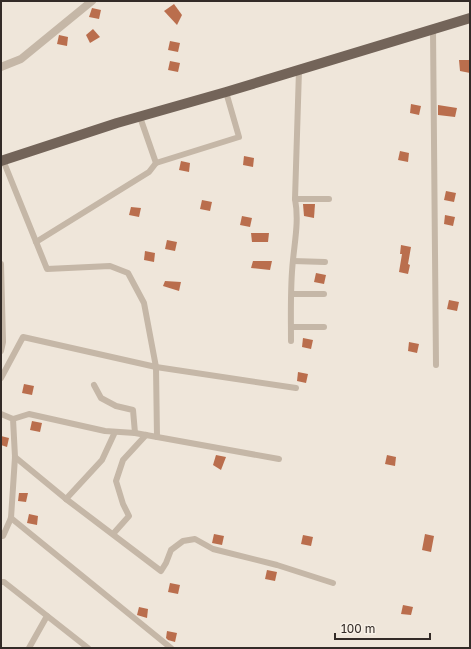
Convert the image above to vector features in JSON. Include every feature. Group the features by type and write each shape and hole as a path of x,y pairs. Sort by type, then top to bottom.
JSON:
{"main road":[{"path":"2,161 140,117 470,18"}],"street":[{"path":"1,67 21,59 92,1"},
{"path":"433,29 436,365"},
{"path":"290,341 293,261 297,230 297,207 295,199 299,70"},
{"path":"36,242 149,172 156,162 239,138 226,92"},
{"path":"140,117 156,162"},
{"path":"2,161 47,269 110,266 128,274 144,303 156,367 158,437"},
{"path":"295,199 329,199"},
{"path":"1,259 3,342 1,352"},
{"path":"293,261 325,262"},
{"path":"292,294 324,294"},
{"path":"291,327 324,327"},
{"path":"1,378 23,337 156,367 296,388"},
{"path":"94,385 101,398 116,406 133,410 135,433"},
{"path":"1,414 13,419 30,414 105,431 135,433 279,459"},
{"path":"1,536 3,536 11,518 15,457 13,419"},
{"path":"66,498 102,460 115,432"},
{"path":"113,534 129,516 123,504 116,481 123,460 146,435"},
{"path":"15,457 160,571 166,563 171,550 183,541 195,539 213,549 277,565 333,583"},
{"path":"11,518 171,648"},
{"path":"1,582 4,582 88,648"},
{"path":"29,648 47,616"}],"building":[{"path":"174,4 182,15 177,25 164,11"},
{"path":"92,8 101,10 99,19 89,17"},
{"path":"93,29 100,37 90,43 86,35"},
{"path":"59,35 68,37 67,46 57,44"},
{"path":"170,41 180,43 178,52 168,50"},
{"path":"459,60 470,60 470,73 460,71"},
{"path":"170,61 180,63 178,72 168,70"},
{"path":"411,104 421,106 419,115 410,113"},
{"path":"438,105 457,108 455,117 438,115"},
{"path":"400,151 409,153 408,162 398,160"},
{"path":"244,156 254,158 253,167 243,165"},
{"path":"181,161 190,163 189,172 179,170"},
{"path":"446,191 456,193 454,202 444,200"},
{"path":"202,200 212,202 210,211 200,209"},
{"path":"303,204 315,204 314,218 304,216"},
{"path":"131,207 141,208 139,217 129,215"},
{"path":"445,215 455,217 453,226 444,224"},
{"path":"242,216 252,218 250,227 240,225"},
{"path":"251,233 269,233 268,242 252,242"},
{"path":"167,240 177,242 175,251 165,249"},
{"path":"401,245 411,247 408,274 399,272 402,254 400,254"},
{"path":"145,251 155,253 154,262 144,260"},
{"path":"253,261 272,261 270,270 251,268"},
{"path":"316,273 326,275 324,284 314,282"},
{"path":"165,281 181,282 179,291 163,286"},
{"path":"449,300 459,302 457,311 447,309"},
{"path":"303,338 313,340 311,349 302,347"},
{"path":"409,342 419,344 417,353 408,351"},
{"path":"298,372 308,374 306,383 297,381"},
{"path":"24,384 34,386 32,395 22,393"},
{"path":"32,421 42,423 40,432 30,430"},
{"path":"1,436 9,438 7,447 1,445"},
{"path":"216,455 226,457 221,470 213,465"},
{"path":"387,455 396,457 395,466 385,464"},
{"path":"19,493 28,493 26,502 18,501"},
{"path":"29,514 38,516 37,525 27,523"},
{"path":"214,534 224,536 222,545 212,543"},
{"path":"425,534 434,536 431,552 422,550"},
{"path":"303,535 313,537 311,546 301,544"},
{"path":"267,570 277,572 275,581 265,579"},
{"path":"170,583 180,585 178,594 168,592"},
{"path":"403,605 413,607 411,615 401,614"},
{"path":"139,607 148,609 147,618 137,615"},
{"path":"167,631 177,633 175,642 166,638"}]}
